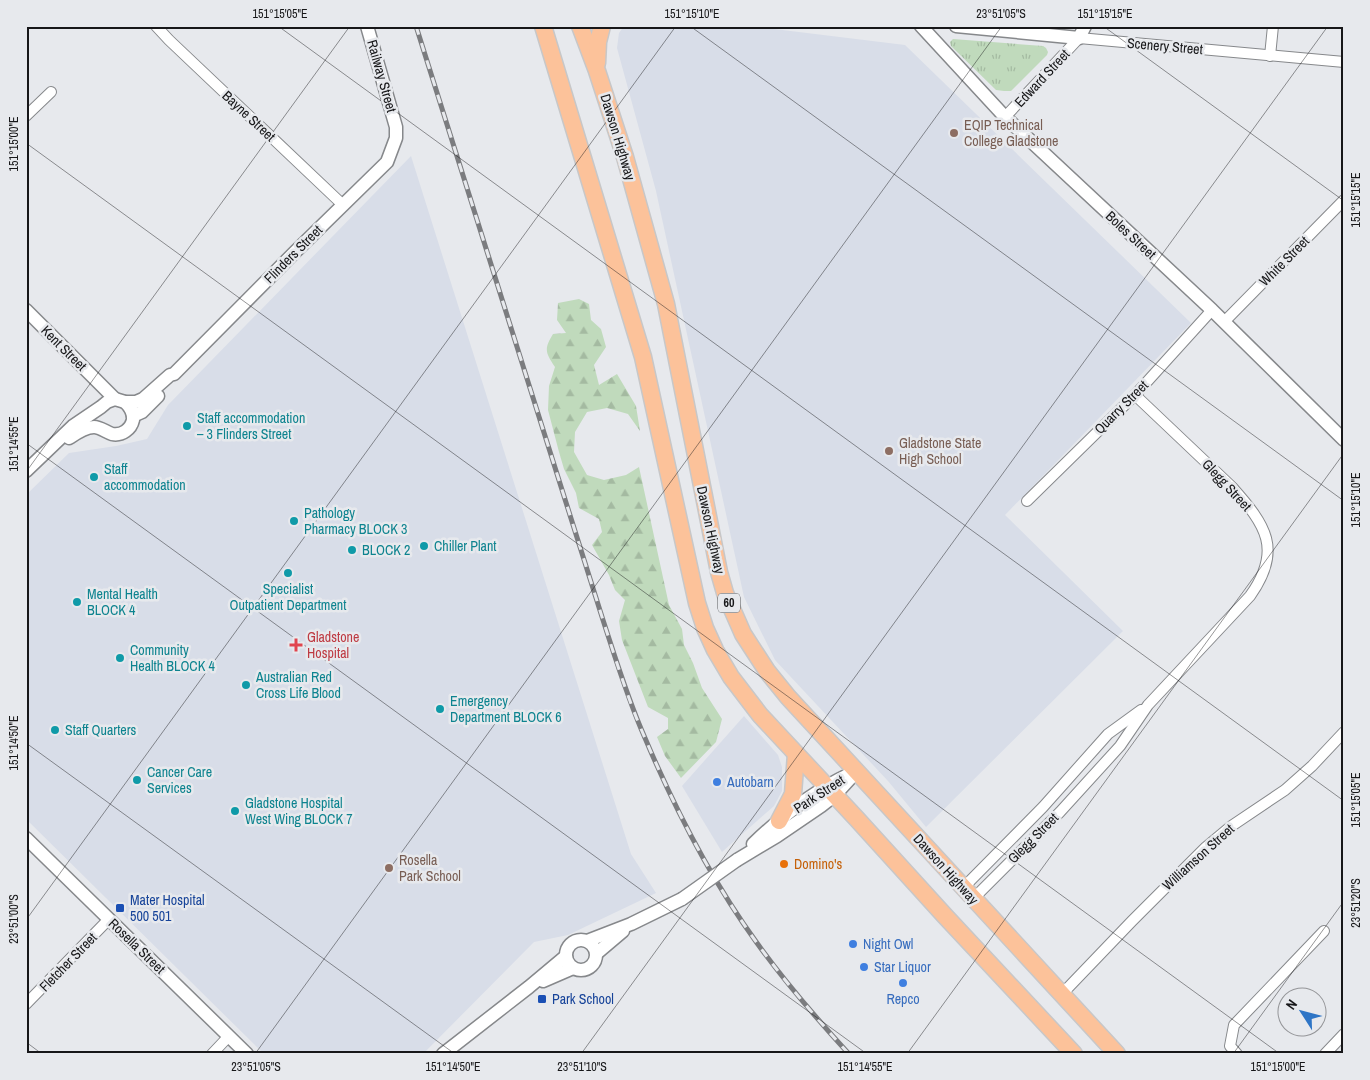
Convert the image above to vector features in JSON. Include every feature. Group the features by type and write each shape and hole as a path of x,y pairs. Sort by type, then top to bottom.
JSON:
{"highway":[{"name":"Dawson Highway","path":"543,26 643,356 697,604 715,650 731,677 769,726 831,790 1074,1054"},
{"name":"Dawson Highway","path":"580,26 625,157 666,304 713,549 725,593 743,634 767,671 788,697 1116,1054"},
{"path":"597,71 598,42 602,26"},
{"path":"779,821 793,794 796,754"}],"street":[{"name":"Bayne Street","path":"156,26 343,205"},
{"name":"Railway Street","path":"367,26 396,127"},
{"name":"Boles Street","path":"921,26 1006,117 1212,310 1344,440"},
{"name":"Scenery Street","path":"956,26 1344,62"},
{"path":"1080,38 1085,26"},
{"path":"1270,56 1273,26"},
{"name":"Edward Street","path":"1006,117 1080,38"},
{"path":"26,116 51,92"},
{"name":"Flinders Street","path":"51,447 82,430 93,427 118,434 131,426 133,416 142,412 163,391 174,374 387,162 396,138 396,127"},
{"name":"White Street","path":"1224,322 1344,200"},
{"name":"Kent Street","path":"26,310 120,401"},
{"name":"Quarry Street","path":"1027,502 1135,395 1212,310"},
{"name":"Flinders Street","path":"26,471 73,426 107,402 136,402 143,399 170,375 174,374"},
{"path":"103,386 102,406 98,418 106,432"},
{"name":"Glegg Street","path":"968,894 1060,812 1120,746 1148,705 1250,596 1260,583 1266,569 1267,538 1260,522 1245,500 1135,395"},
{"path":"120,401 132,410 133,416"},
{"name":"Glegg Street","path":"968,894 1108,734 1148,705"},
{"name":"Williamson Street","path":"1062,994 1132,920 1206,847 1230,827 1285,790 1312,766 1344,732"},
{"name":"Park Street","path":"587,941 631,924 682,899 737,860 777,836 831,790 857,771"},
{"name":"Park Street","path":"737,860 779,821 831,790"},
{"name":"Rosella Street","path":"26,838 247,1054"},
{"name":"Fletcher Street","path":"26,1004 109,919"},
{"name":"Park Street","path":"596,954 631,924"},
{"path":"1237,1054 1230,1046 1234,1025 1324,931"},
{"path":"529,987 573,968 582,970 591,967 596,954 594,946 587,941 582,940 572,943 566,951 567,961 573,968"},
{"path":"444,1054 566,956"},
{"path":"1325,1054 1344,1034"},
{"path":"212,1054 229,1036"}],"shaded area":[{"name":"Gladstone State High School","path":"624,26 749,26 905,45 1191,323 1005,515 1123,631 926,827 888,781 775,660 744,597 656,191 617,48 619,33"},
{"name":"Gladstone Hospital","path":"411,156 631,854 656,893 568,935 534,942 423,1054 264,1054 26,819 26,495 69,453 147,439 168,405"},
{"path":"744,716 778,755 782,767 782,791 774,806 722,852 682,786"}],"green space":[{"path":"953,39 1043,46 1048,52 1011,91 996,90 951,46 950,42"},
{"path":"579,299 589,304 591,320 601,329 606,347 594,365 599,385 617,374 636,406 640,431 628,414 607,408 587,412 575,432 574,452 587,475 604,480 626,475 639,467 669,605 682,629 684,645 702,688 722,719 716,742 681,778 665,756 657,737 668,729 668,718 648,707 622,640 619,621 625,600 615,590 592,545 602,532 599,519 579,508 576,493 564,469 548,410 549,386 555,367 549,358 547,347 553,334 566,333 557,320 558,303"}],"railway":[{"path":"416,26 622,680 639,724 695,844 740,919 779,972 849,1054"}],"place":[{"name":"EQIP Technical College Gladstone","path":"954,133"},
{"name":"Staff accommodation – 3 Flinders Street","path":"187,426"},
{"name":"Gladstone State High School","path":"889,451"},
{"name":"Staff accommodation","path":"94,477"},
{"name":"Pathology Pharmacy BLOCK 3","path":"294,521"},
{"name":"Chiller Plant","path":"424,546"},
{"name":"BLOCK 2","path":"352,550"},
{"name":"Specialist Outpatient Department","path":"288,573"},
{"name":"Mental Health BLOCK 4","path":"77,602"},
{"name":"Gladstone Hospital","path":"296,645"},
{"name":"Community Health BLOCK 4","path":"120,658"},
{"name":"Australian Red Cross Life Blood","path":"246,685"},
{"name":"Emergency Department BLOCK 6","path":"440,709"},
{"name":"Staff Quarters","path":"55,730"},
{"name":"Cancer Care Services","path":"137,780"},
{"name":"Autobarn","path":"717,782"},
{"name":"Gladstone Hospital West Wing BLOCK 7","path":"235,811"},
{"name":"Domino's","path":"784,864"},
{"name":"Rosella Park School","path":"389,868"},
{"name":"Mater Hospital 500 501","path":"120,908"},
{"name":"Night Owl","path":"853,944"},
{"name":"Star Liquor","path":"864,967"},
{"name":"Repco","path":"903,983"},
{"name":"Park School","path":"542,999"}]}
